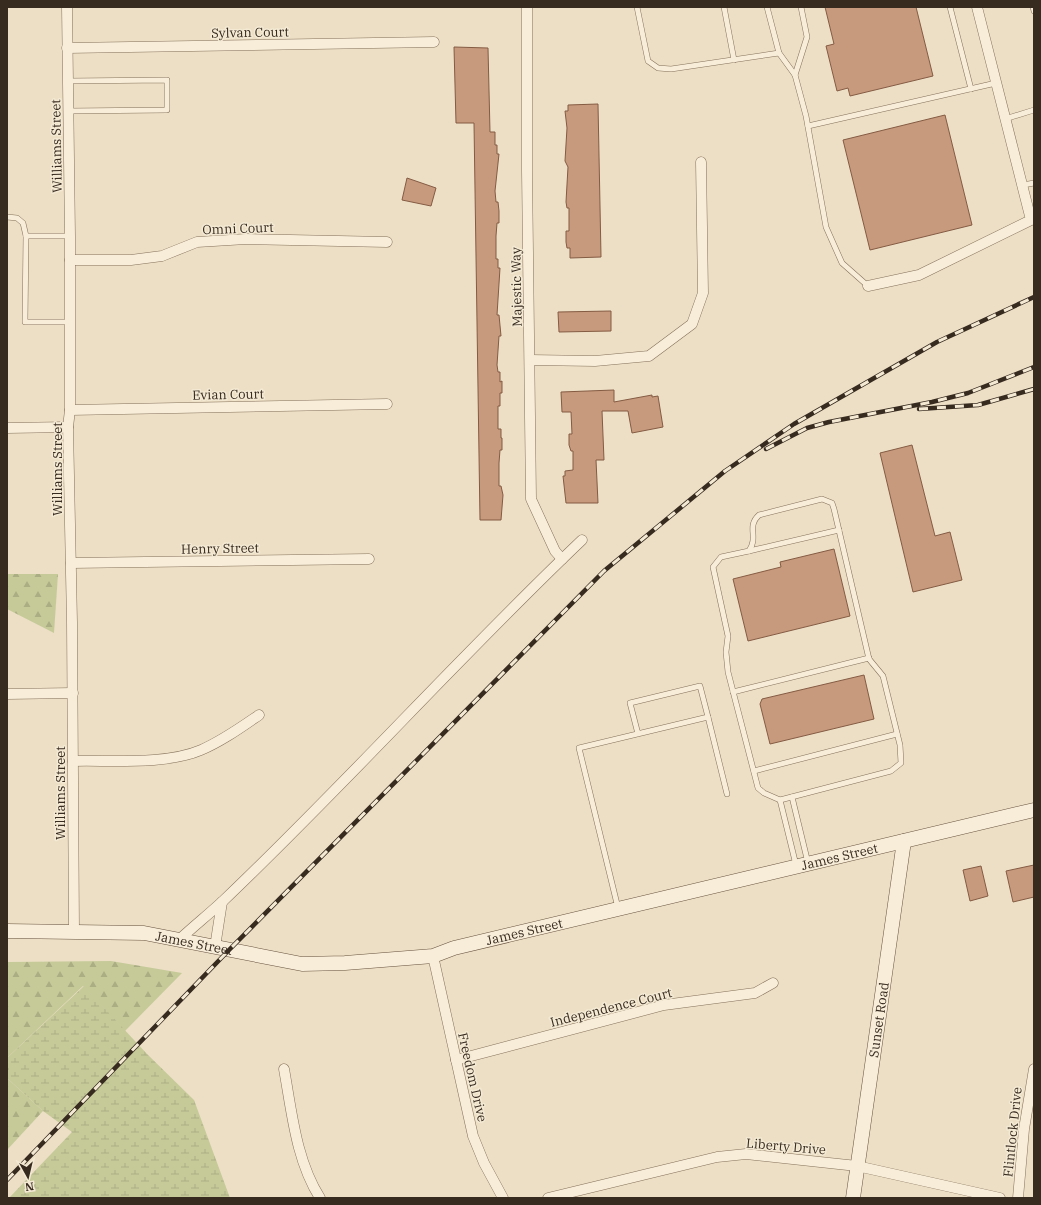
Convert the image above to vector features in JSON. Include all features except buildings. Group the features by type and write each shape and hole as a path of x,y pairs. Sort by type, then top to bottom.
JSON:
{"street":[{"name":"Williams Street","path":"67,7 70,236 70,410 68,426 73,693 74,932"},
{"name":"Majestic Way","path":"527,7 527,171 531,498 555,551 562,559"},
{"path":"868,286 919,275 1031,220 978,7"},
{"name":"Sylvan Court","path":"67,48 434,42"},
{"path":"530,360 595,361 649,356 692,324 704,293 701,162"},
{"name":"Omni Court","path":"70,260 131,260 162,256 197,242 246,239 387,242"},
{"name":"Evian Court","path":"70,410 387,404"},
{"path":"7,428 68,426"},
{"path":"180,939 222,902 350,775 494,625 582,540"},
{"name":"Henry Street","path":"71,563 369,559"},
{"path":"7,694 73,693"},
{"path":"73,762 168,759 200,750 229,736 259,715"},
{"name":"James Street","path":"7,931 144,933 302,964 345,963 433,956 454,948 1034,810"},
{"name":"Sunset Road","path":"853,1198 904,841"},
{"path":"215,947 222,902"},
{"name":"Freedom Drive","path":"433,956 473,1136 484,1163 503,1198"},
{"name":"Independence Court","path":"456,1060 664,1005 754,993 773,983"},
{"path":"284,1069 302,1162 310,1183 320,1198"},
{"name":"Flintlock Drive","path":"1018,1198 1024,1129 1034,1069"},
{"name":"Liberty Drive","path":"548,1198 717,1158 746,1154 857,1166 1000,1198"}],"lane":[{"path":"637,7 648,62 658,68 671,69 779,53"},
{"path":"724,7 734,60"},
{"path":"766,7 779,53 795,74 808,126 826,227 842,263 868,286"},
{"path":"795,74 807,37 801,7"},
{"path":"950,7 971,89"},
{"path":"68,81 167,80 167,110 68,111"},
{"path":"808,126 996,83"},
{"path":"1005,119 1034,110"},
{"path":"1023,185 1034,183"},
{"path":"7,218 17,218 23,223 26,236 25,322 69,322"},
{"path":"26,236 70,236"},
{"path":"749,551 754,544 752,525 754,520 759,515 822,499 832,503 839,530 869,658 883,676 902,755 901,763 897,768 891,771 780,800 764,793 758,788 728,672 726,652 728,636 712,567 721,557 749,551 839,530"},
{"path":"733,692 869,658"},
{"path":"638,734 630,703 700,686 727,794"},
{"path":"619,909 579,748 708,717"},
{"path":"754,771 897,734"},
{"path":"792,797 802,865"},
{"path":"780,800 802,865"}],"green space":[{"path":"7,574 58,574 54,633 7,609"},
{"path":"111,961 182,973 125,1031 83,986 7,1058 7,962"},
{"path":"84,986 147,1054 194,1100 230,1198 9,1198 72,1132 43,1111 7,1078 7,1058"},
{"path":"7,1078 43,1111 7,1150"}],"railway":[{"path":"7,1180 229,950 604,571 725,471 794,424 937,342 1034,297"},
{"path":"766,449 807,428 968,393 1034,367"},
{"path":"919,409 978,405 1034,389"}]}
